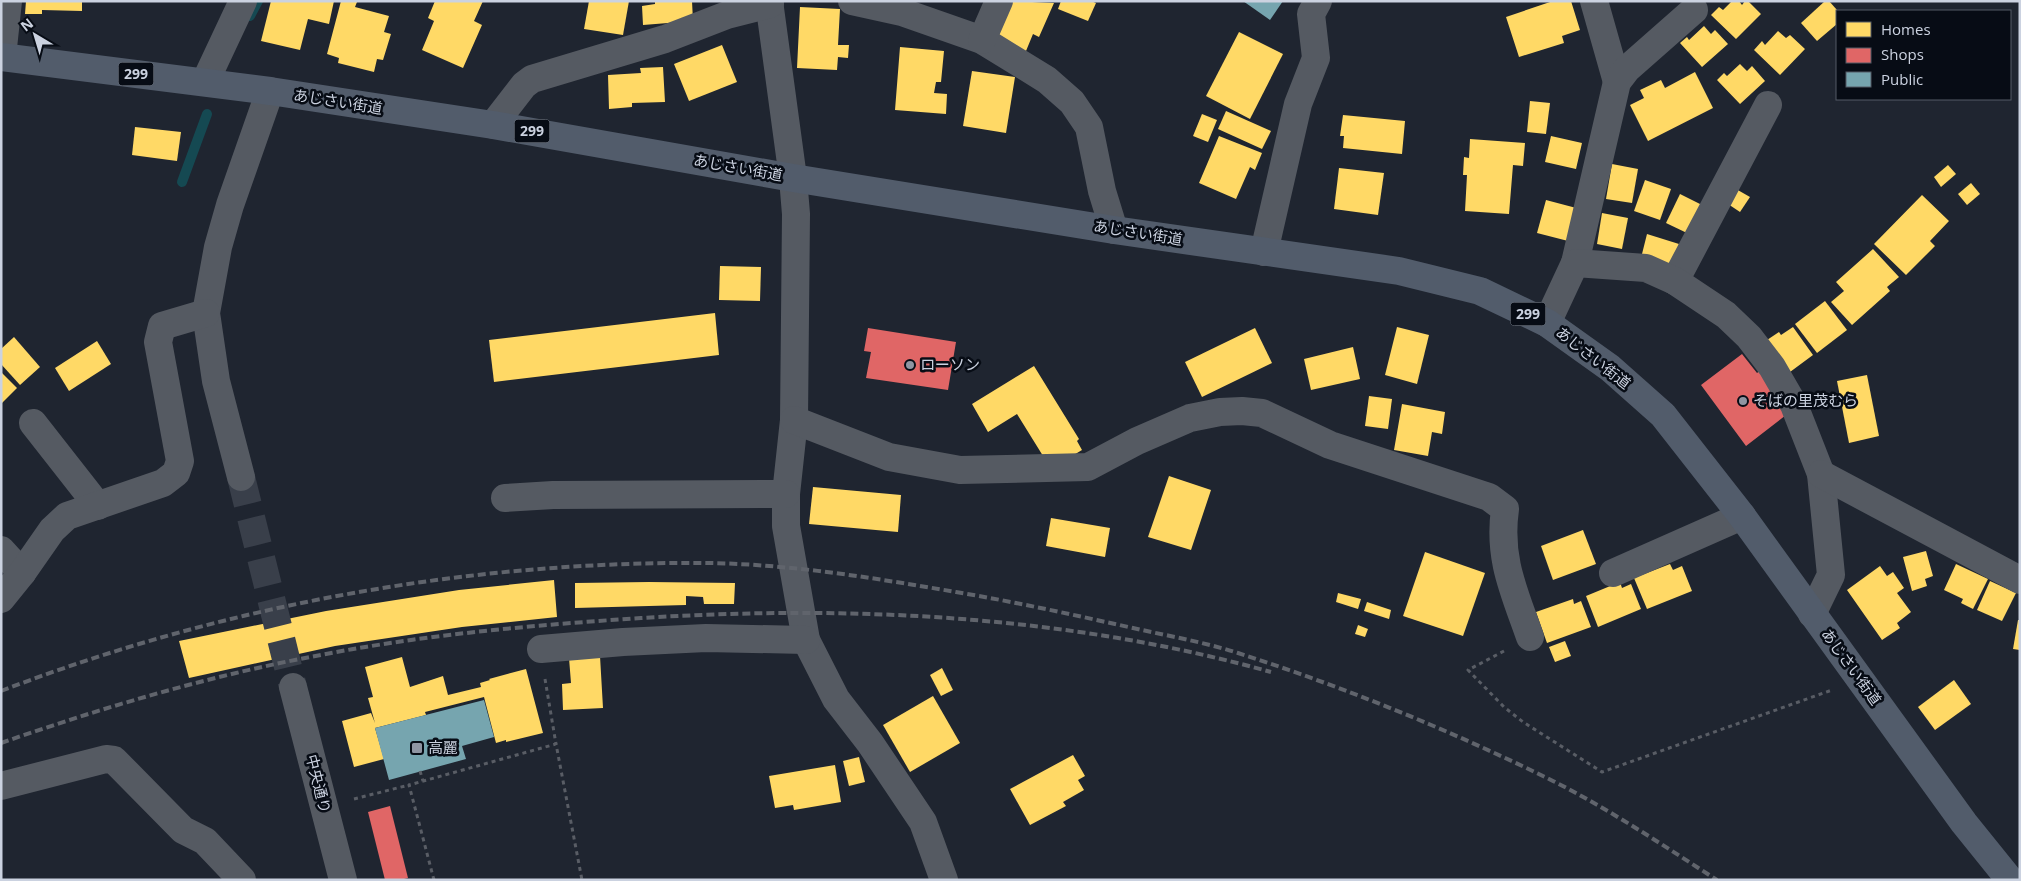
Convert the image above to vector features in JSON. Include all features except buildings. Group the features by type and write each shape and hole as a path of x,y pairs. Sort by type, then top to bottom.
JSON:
{"highway":[{"name":"あじさい街道","path":"2,57 270,91 493,125 793,178 1114,230 1399,271 1480,291 1547,323 1610,368 1663,416 1742,516 1964,823 2010,880"}],"street":[{"path":"2,57 8,1"},
{"path":"205,82 243,1"},
{"path":"852,1 902,12 982,40 1047,80 1072,102 1089,127 1102,191 1114,230"},
{"path":"982,40 999,1"},
{"path":"1264,252 1298,104 1316,58 1311,14 1318,1"},
{"path":"1594,1 1617,82"},
{"path":"493,125 524,85 532,79 665,39 727,15 770,3 796,214 794,420 786,494 786,526 806,640 836,699 870,744 923,822 944,880"},
{"path":"1547,323 1575,263 1617,82 1627,70 1694,10"},
{"path":"241,477 216,382 206,313 218,247 230,205 270,91"},
{"path":"1675,281 1768,106"},
{"path":"1575,263 1646,268 1675,281 1726,314 1749,337 1772,367 1794,405 1821,474 1831,575 1812,614"},
{"path":"1,599 22,574 52,530 67,516 162,482 176,474 180,461 158,342 162,326 206,313"},
{"path":"794,420 889,457 960,470 1088,468 1137,441 1190,418 1220,412 1242,411 1262,413 1330,446 1489,497 1505,509 1502,531 1504,562 1530,637"},
{"path":"33,423 98,506"},
{"path":"1821,474 2020,580"},
{"path":"505,498 553,495 786,494"},
{"path":"1613,573 1742,516"},
{"path":"1,550 22,574"},
{"path":"542,661 623,642 706,638 806,640"},
{"name":"中央通り","path":"293,688 343,880"},
{"path":"1,786 106,759 114,760 183,830 205,841 242,880"}],"path":[{"path":"1530,637 1468,670 1504,707 1523,722 1602,772 1834,689"},
{"path":"542,661 582,880"},
{"path":"379,793 556,744"},
{"path":"420,771 423,781"},
{"path":"409,785 434,880"}],"waterway":[{"path":"250,16 258,1"},
{"path":"182,182 207,114"}],"tunnel":[{"path":"241,477 293,687"}],"railway":[{"path":"1,691 86,661 172,634 259,612 348,594 437,580 527,570 616,564 706,563 800,569 894,582 1023,604 1199,642 1278,666 1395,710 1547,778 1612,814 1717,880"},
{"path":"1,743 81,716 162,692 285,662 365,647 483,631 641,618 720,614 800,613 879,614 959,619 1038,626 1116,638 1194,653 1271,672"}],"place":[{"name":"ローソン","path":"910,365"},
{"name":"そばの里茂むら","path":"1743,401"},
{"name":"高麗","path":"417,748"}]}
